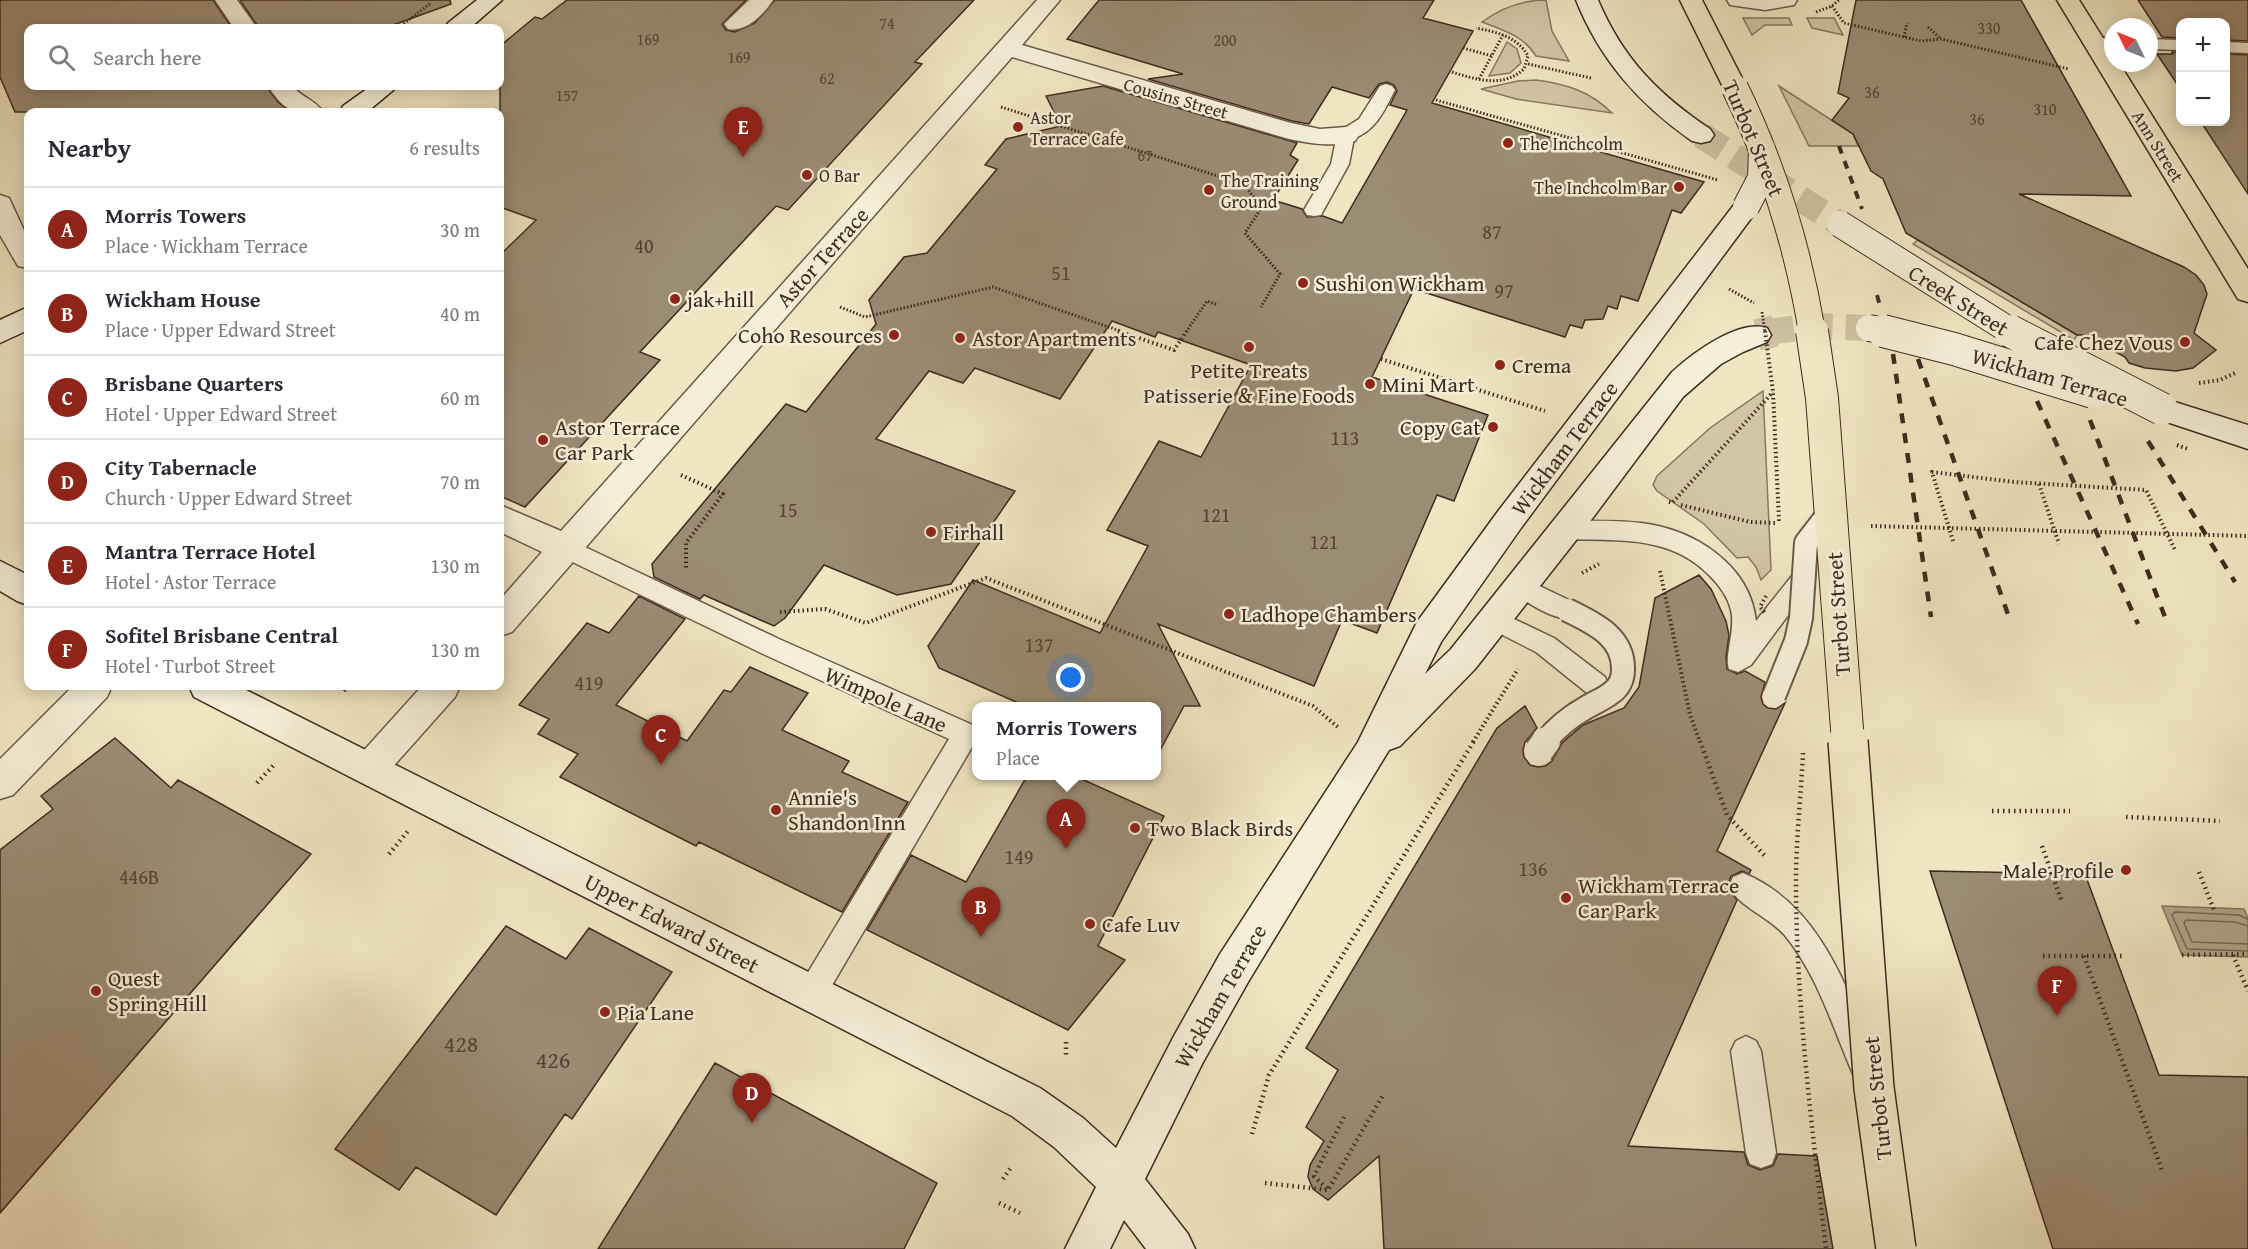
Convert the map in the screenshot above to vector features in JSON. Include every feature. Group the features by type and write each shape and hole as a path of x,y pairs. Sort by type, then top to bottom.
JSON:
{"main road":[{"name":"Turbot Street","path":"1691,0 1735,88 1762,149 1797,253 1809,310 1822,398 1874,1088 1896,1249"},
{"name":"Ann Street","path":"2068,0 2104,43"},
{"name":"Ann Street","path":"2121,72 2248,292"}],"street":[{"path":"226,0 242,24"},
{"path":"461,24 492,0"},
{"path":"736,24 762,0"},
{"name":"Astor Terrace","path":"504,618 1049,0"},
{"path":"1587,0 1603,36 1633,80 1655,103 1701,135"},
{"path":"1738,0 1775,1"},
{"name":"Cousins Street","path":"1008,48 1289,131 1320,137 1346,135"},
{"path":"283,90 290,99 305,108"},
{"path":"357,108 381,90"},
{"name":"Wickham Terrace","path":"1087,1249 1171,1083 1234,968 1370,753 1429,632 1510,519 1746,207 1761,178 1762,149"},
{"path":"0,204 18,246 24,254"},
{"name":"Creek Street","path":"1840,224 2023,339 2162,409 2248,437"},
{"path":"0,333 24,319"},
{"name":"Wickham Terrace","path":"1370,753 1463,659 1566,530 1673,389 1692,369 1760,324"},
{"name":"Wickham Terrace","path":"1869,328 1918,337 2040,378 2162,409"},
{"path":"504,520 566,548"},
{"path":"0,574 24,589"},
{"path":"0,783 91,690"},
{"name":"Upper Edward Street","path":"214,690 1026,1102 1054,1120 1083,1144 1121,1184 1173,1249"},
{"path":"370,768 439,690"}],"lane":[{"path":"2158,44 2176,45"},
{"path":"2230,47 2248,48"},
{"path":"1314,210 1340,164 1346,135 1364,126 1386,90"},
{"path":"1774,696 1796,641 1801,618 1806,543 1830,512"},
{"path":"1566,530 1641,532 1687,546 1709,560 1730,584 1743,611 1745,630 1738,661 1803,579"},
{"name":"Wimpole Lane","path":"566,548 770,646 966,734 811,994"},
{"path":"1521,587 1607,632 1617,643 1624,670 1620,684 1613,692 1567,720 1539,751"},
{"path":"1495,620 1536,640 1596,684"},
{"path":"1743,886 1772,904 1798,931 1811,949 1874,1088"},
{"path":"1746,1051 1761,1153"}],"path":[{"path":"403,24 435,0"},
{"path":"1839,0 1832,6 1844,23 1921,41 1941,39 2070,69"},
{"path":"1904,37 1907,23"},
{"path":"1928,27 1941,39"},
{"path":"1452,72 1479,80 1504,80 1523,72 1528,64 1528,56 1523,48 1503,35 1476,28"},
{"path":"1479,80 1503,35"},
{"path":"1463,48 1492,56"},
{"path":"1528,64 1593,79"},
{"path":"1436,100 1721,181"},
{"path":"1000,107 1243,184 1262,207 1245,233 1280,274 1261,307"},
{"path":"840,307 866,317 993,287 1174,350 1207,301 1218,305"},
{"path":"1760,324 1773,392 1779,525"},
{"path":"1381,359 1552,413"},
{"path":"1672,503 1773,392"},
{"path":"1953,541 1932,472 2039,484 2146,490 2175,550"},
{"path":"676,473 723,494 686,543 686,571"},
{"path":"2039,484 2059,544"},
{"path":"1773,864 1727,815 1690,715 1660,568 1650,498 1750,522 1786,523"},
{"path":"1870,526 2248,536"},
{"path":"1562,608 1571,583 1581,574 1600,564"},
{"path":"770,613 825,609 866,623 986,578 1313,706 1370,753"},
{"path":"1770,589 1760,607 1771,620"},
{"path":"1252,1134 1269,1075 1536,640"},
{"path":"1803,743 1796,880 1798,931 1806,1074 1826,1249"},
{"path":"257,783 274,765"},
{"path":"1992,811 2030,813 2070,811"},
{"path":"2126,817 2220,821"},
{"path":"389,854 411,828"},
{"path":"2042,846 2062,902"},
{"path":"2199,872 2214,910"},
{"path":"2233,954 2248,990"},
{"path":"2182,955 2248,954"},
{"path":"2043,956 2125,956"},
{"path":"2084,956 2163,1173"},
{"path":"1066,1042 1066,1055"},
{"path":"1328,1190 1383,1095"},
{"path":"1328,1190 1314,1176 1344,1117"},
{"path":"1003,1179 1012,1166"},
{"path":"1265,1183 1328,1190"},
{"path":"999,1203 1020,1213"}],"shaded area":[{"path":"1546,0 1552,31 1569,61 1536,56 1519,39 1482,22 1512,6 1529,1"},
{"path":"1743,18 1789,18 1792,25 1765,25 1752,35"},
{"path":"1807,18 1834,18 1843,35 1812,28"},
{"path":"1507,42 1517,49 1521,63 1510,73 1489,76"},
{"path":"1536,80 1577,90 1595,99 1612,113 1516,99 1481,89 1518,81"},
{"path":"1779,86 1853,134 1858,146 1809,146"},
{"path":"1918,240 2077,335 2074,340 1913,244"},
{"path":"1763,391 1771,570 1761,580 1756,567 1748,557 1737,558 1704,524 1657,491 1653,485 1657,476 1710,428"}],"water":[{"path":"2162,906 2244,909 2248,918 2248,957 2182,955"}],"building":[{"path":"0,0 213,0 229,24 24,24 24,90 269,90 285,108 24,108 24,112 15,112 0,77"},
{"path":"240,0 450,0 451,4 396,24 256,24"},
{"path":"567,0 746,0 722,24 726,30 735,32 755,23 775,0 974,0 915,62 922,64 788,210 776,206 640,352 660,360 525,507 504,498 504,251 536,220 504,208 504,108 500,108 500,90 504,90 504,43 535,17 542,19"},
{"path":"1099,0 1434,0 1423,18 1473,31 1432,103 1704,182 1681,213 1672,210 1638,301 1621,296 1617,309 1608,306 1603,319 1585,320 1582,328 1570,325 1565,337 1414,289 1372,377 1488,415 1454,501 1437,495 1377,633 1342,620 1314,686 1158,624 1200,706 1184,706 1161,749 1161,702 1016,702 939,668 928,646 973,580 1100,633 1148,546 1107,530 1159,441 1201,457 1251,365 1158,332 1155,337 1112,321 1060,399 975,368 963,383 929,371 876,439 1015,491 951,584 897,595 824,565 785,618 774,626 704,595 700,599 654,577 652,564 786,404 806,412 876,324 869,300 904,257 927,253 997,169 985,165 1006,139 1061,126 1046,96 1103,86 1297,143 1290,155 1298,160 1273,200 1302,209 1307,217 1323,216 1342,223 1407,110 1390,105 1397,91 1394,85 1387,82 1379,84 1369,98 1332,87 1309,124 1292,121 1148,79 1183,74 1067,39"},
{"path":"1856,0 2021,0 2131,196 2019,194 2184,267 2196,275 2204,285 2207,294 2194,333 2216,350 2193,368 2176,371 2145,368 2129,363 2125,357 2085,335 2077,335 1906,233 1883,179 1871,171 1853,134 1832,120 1849,98 1838,93"},
{"path":"2138,0 2248,0 2248,41 2230,40 2230,18 2176,18 2176,38 2162,37 2158,31 2158,18 2150,18"},
{"path":"2172,52 2176,52 2176,82 2158,56 2173,54"},
{"path":"2230,54 2248,55 2248,194 2204,126 2230,126"},
{"name":"Wickham Terrace Car Park","path":"1699,575 1711,589 1726,621 1729,635 1727,669 1737,674 1745,671 1765,682 1761,697 1763,704 1768,708 1776,709 1785,703 1717,851 1751,870 1749,874 1742,871 1731,876 1727,887 1737,900 1628,1146 1744,1152 1748,1165 1760,1170 1773,1166 1778,1154 1817,1156 1833,1249 1384,1249 1379,1156 1328,1200 1313,1189 1308,1177 1310,1165 1324,1141 1306,1127 1338,1070 1306,1048 1497,728 1525,706 1537,728 1525,742 1524,757 1530,765 1545,766 1552,761 1562,743 1583,725 1624,708 1639,687 1655,598"},
{"path":"639,596 685,619 616,705 687,741 724,690 731,692 750,667 808,693 782,730 849,761 842,772 908,802 842,912 699,842 696,846 560,777 578,754 538,734 549,719 519,705 587,623 609,633"},
{"name":"Quest Spring Hill","path":"115,738 171,788 178,780 311,854 0,1213 0,850 53,809 41,796"},
{"path":"1025,780 1084,780 1164,816 1098,946 1125,960 1068,1030 867,930 911,855 966,882"},
{"path":"1930,871 2085,874 2159,1075 2248,1077 2248,1249 2053,1249"},
{"path":"506,926 566,959 589,928 672,972 572,1119 565,1114 496,1215 416,1167 399,1190 335,1149"},
{"path":"715,1063 937,1183 904,1249 598,1249"}],"tunnel":[{"path":"1701,135 1840,224"},
{"path":"1774,331 1813,326 1869,328"},
{"path":"1757,335 1774,331"},
{"path":"1768,332 1774,331"}],"railway":[{"path":"1839,146 1862,209"},
{"path":"1877,295 1880,306"},
{"path":"1893,354 1931,617"},
{"path":"1918,359 2010,620"},
{"path":"2037,401 2138,624"},
{"path":"2090,420 2168,625"},
{"path":"2148,441 2235,582"}],"place":[{"name":"Astor Terrace Cafe","path":"1018,127"},
{"name":"The Inchcolm","path":"1508,143"},
{"name":"Mantra Terrace Hotel","path":"743,157"},
{"name":"O Bar","path":"807,175"},
{"name":"The Inchcolm Bar","path":"1679,187"},
{"name":"The Training Ground","path":"1209,190"},
{"name":"Sushi on Wickham","path":"1303,283"},
{"name":"jak+hill","path":"675,299"},
{"name":"Coho Resources","path":"894,335"},
{"name":"Astor Apartments","path":"960,338"},
{"name":"Cafe Chez Vous","path":"2185,342"},
{"name":"Petite Treats Patisserie & Fine Foods","path":"1249,347"},
{"name":"Crema","path":"1500,365"},
{"name":"Mini Mart","path":"1370,384"},
{"name":"Copy Cat","path":"1493,427"},
{"name":"Astor Terrace Car Park","path":"543,440"},
{"name":"Firhall","path":"931,532"},
{"name":"Ladhope Chambers","path":"1229,614"},
{"name":"Brisbane Quarters","path":"661,765"},
{"name":"Annie's Shandon Inn","path":"776,810"},
{"name":"Two Black Birds","path":"1135,828"},
{"name":"Morris Towers","path":"1066,849"},
{"name":"Male Profile","path":"2126,870"},
{"name":"Wickham Terrace Car Park","path":"1566,898"},
{"name":"Cafe Luv","path":"1090,924"},
{"name":"Wickham House","path":"981,937"},
{"name":"Quest Spring Hill","path":"96,991"},
{"name":"Pia Lane","path":"605,1012"},
{"name":"Sofitel Brisbane Central","path":"2057,1016"},
{"name":"City Tabernacle","path":"752,1123"}]}
